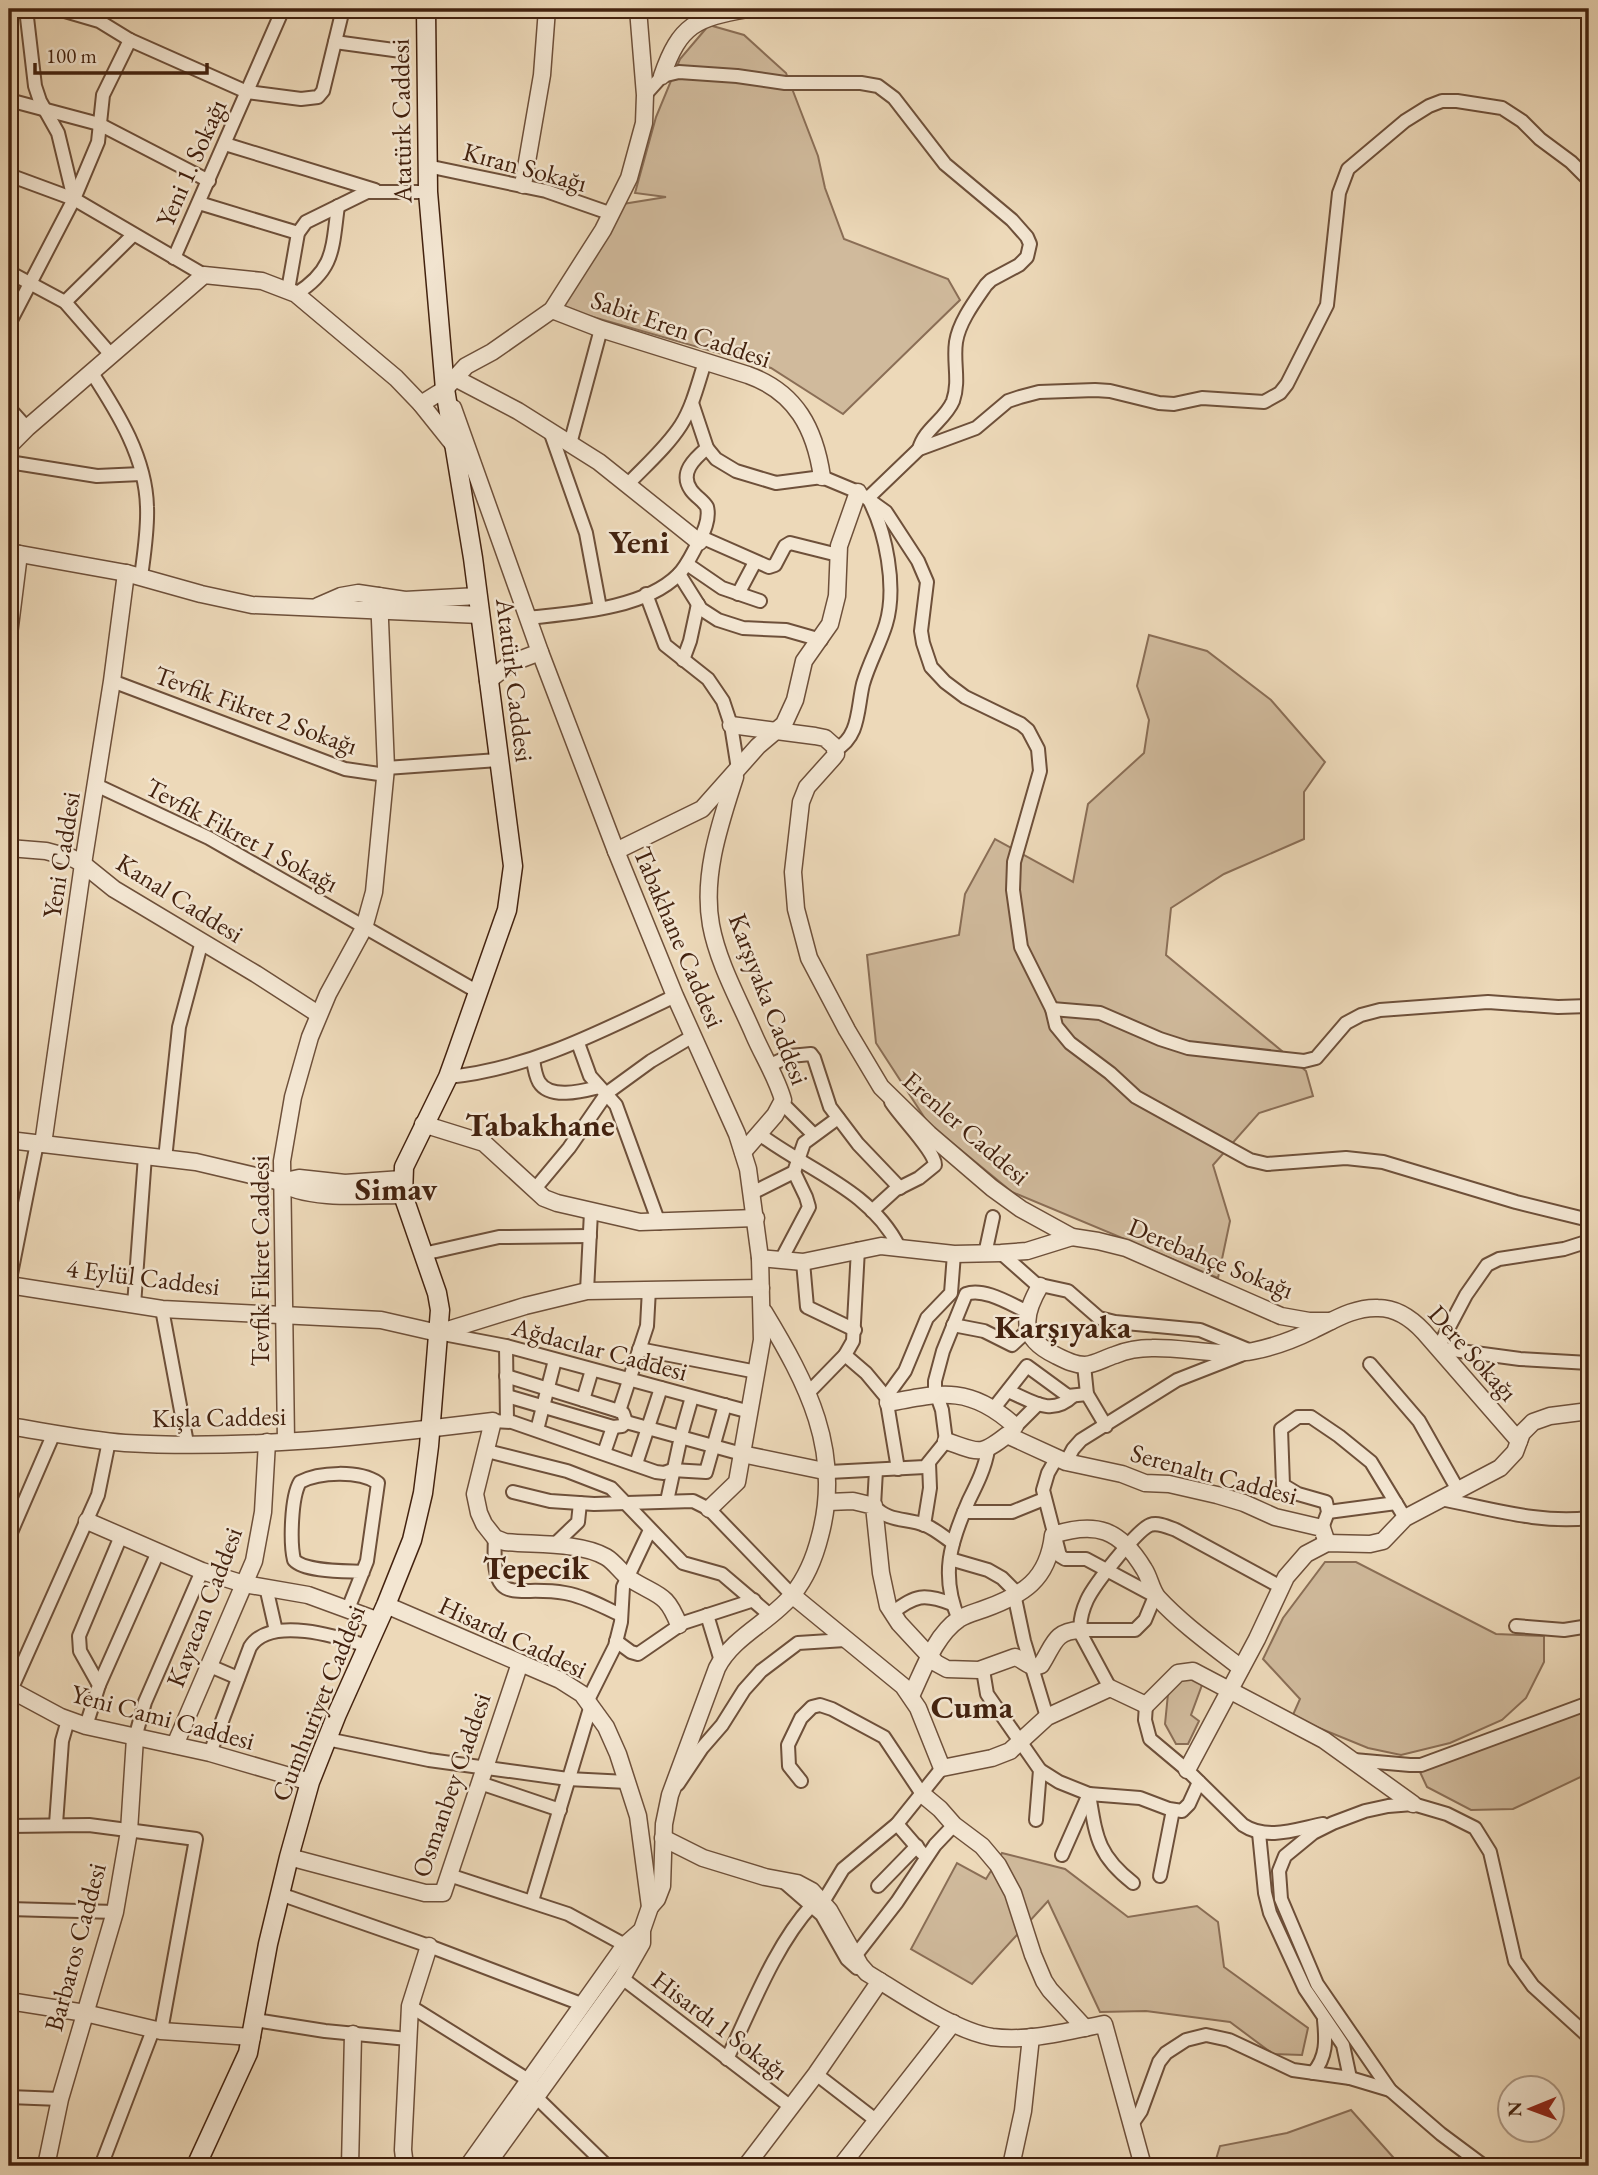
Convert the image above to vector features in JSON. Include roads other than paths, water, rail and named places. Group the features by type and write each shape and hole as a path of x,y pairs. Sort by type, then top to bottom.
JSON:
{"main road":[{"name":"Atatürk Caddesi","path":"403,1187 408,1155 448,1077 507,910 512,882 512,850 478,596 453,444 450,384 428,192 426,9"},
{"path":"403,1187 439,1303 439,1334"},
{"name":"Cumhuriyet Caddesi","path":"195,2166 232,2090 253,2029 280,1894 310,1782 407,1555 417,1523 423,1493 439,1334"}],"street":[{"path":"26,9 35,86 61,139 74,199"},
{"path":"58,9 99,22 130,40 247,92 301,99 318,97 327,83 342,9"},
{"name":"Yeni 1. Sokağı","path":"174,258 283,9"},
{"path":"523,186 542,75 547,9"},
{"path":"421,404 450,384 466,366 492,352 552,310 592,250 635,159 643,123 645,95 638,9"},
{"path":"645,95 662,76 669,57 686,30 723,11 748,9"},
{"path":"9,324 74,199 98,142 103,95 130,40"},
{"path":"335,42 401,51"},
{"path":"662,76 679,72 785,83 861,83 878,86 894,98 945,164 1004,213 1027,237 1030,244 1027,257 986,285 959,330 956,339 957,379 953,399 949,409 927,432 919,449"},
{"path":"9,100 100,124 209,181"},
{"path":"616,851 702,809 758,746 784,724 795,700 804,660 821,640 835,610 838,555 863,495 919,449 976,428 1008,401 1039,392 1110,391 1174,404 1202,398 1255,402 1271,399 1287,384 1327,305 1339,193 1348,169 1405,121 1429,106 1442,101 1457,101 1503,108 1571,162 1589,180"},
{"path":"225,144 377,191"},
{"name":"Kıran Sokağı","path":"427,166 523,186 611,214"},
{"path":"9,174 74,199 204,275 262,281 292,292 375,360 421,404 453,444"},
{"path":"292,292 298,233 306,222 360,194 377,191 428,192"},
{"path":"199,203 298,233"},
{"path":"292,292 318,278 324,271 332,248 338,206"},
{"path":"65,302 133,235"},
{"path":"9,272 65,302 112,356"},
{"path":"9,446 204,275"},
{"name":"Sabit Eren Caddesi","path":"552,310 601,329 760,379 782,392 810,430 822,478"},
{"path":"570,444 601,329"},
{"path":"628,484 681,425 692,403 705,362"},
{"path":"92,373 120,416 141,474 147,506 134,575"},
{"path":"450,384 496,398 550,431 628,484 700,540 772,566 790,543 838,555"},
{"name":"Tabakhane Caddesi","path":"450,384 490,510 540,652 616,851 743,1152 756,1218 762,1340 737,1482 709,1509"},
{"path":"692,403 707,448 716,458 736,471 767,482 822,478 863,495 892,519 925,573 928,592 921,631 931,667 965,698 1021,724 1028,730 1038,749 1040,772 1014,862 1013,890 1021,947 1052,1009 1056,1026 1062,1036 1104,1067 1136,1097 1250,1160 1276,1164 1346,1158 1382,1162 1516,1202 1589,1220"},
{"path":"9,408 27,428"},
{"path":"550,431 586,533 600,608"},
{"path":"528,618 600,608 646,594 683,569 700,540 709,512 703,500 690,489 687,471 691,462 707,448"},
{"path":"9,462 97,476 141,474"},
{"path":"731,726 825,738 831,741 835,750 845,745 854,732 864,679 889,612 890,584 882,528 863,495"},
{"path":"466,513 490,510"},
{"path":"9,634 14,553 134,575 252,606 316,607 478,596"},
{"path":"738,594 755,562"},
{"path":"683,569 760,601"},
{"path":"683,569 698,604 706,612 728,624 786,630 821,640"},
{"name":"Yeni Caddesi","path":"40,1143 112,681 134,575"},
{"path":"646,594 662,640 714,686 723,701 731,726 738,769"},
{"path":"379,603 480,615"},
{"name":"Tevfik Fikret Caddesi","path":"286,1441 281,1182 290,1111 318,1014 365,928 374,892 386,772 379,603"},
{"path":"683,660 698,604"},
{"path":"488,681 511,663 540,652"},
{"name":"Tevfik Fikret 2 Sokağı","path":"112,681 345,769 386,772 498,760"},
{"name":"Erenler Caddesi","path":"835,750 833,758 807,787 801,802 793,872 796,909 809,958 881,1087 976,1176 1008,1200 1072,1237"},
{"name":"Karşıyaka Caddesi","path":"738,769 722,817 710,871 709,909 716,943 782,1095 782,1103 743,1152"},
{"name":"Tevfik Fikret 1 Sokağı","path":"96,785 209,838 478,992"},
{"name":"Kanal Caddesi","path":"9,848 54,853 83,864 114,889 318,1014"},
{"path":"165,1159 179,1027 202,941"},
{"path":"448,1077 484,1072 533,1059 578,1042 675,996"},
{"path":"1052,1009 1100,1013 1188,1048 1304,1061 1316,1058 1346,1023 1361,1015 1380,1010 1488,1002 1589,1006"},
{"path":"533,1059 538,1080 544,1087 570,1093 603,1090 693,1036"},
{"path":"578,1042 586,1069 616,1105 659,1223"},
{"path":"768,1066 797,1054 811,1054 830,1107 858,1144 900,1188"},
{"path":"872,1210 900,1188 932,1169 936,1160 900,1118 881,1087"},
{"path":"534,1190 569,1148 603,1090"},
{"path":"782,1103 813,1134"},
{"path":"752,1193 794,1172 804,1143 838,1118"},
{"path":"424,1124 484,1143 534,1190 557,1203 627,1220 659,1223 756,1218"},
{"path":"758,1133 783,1151 838,1181 890,1229 899,1247"},
{"path":"9,1140 221,1167 281,1182 288,1189 299,1192 348,1196 403,1187"},
{"path":"9,1284 40,1143"},
{"path":"134,1305 145,1156"},
{"path":"781,1260 808,1207 807,1197 794,1172"},
{"path":"587,1291 591,1212"},
{"path":"993,1217 993,1254"},
{"path":"423,1254 499,1237 590,1236"},
{"path":"760,1258 803,1262 858,1249 899,1247 954,1254 993,1254 1027,1251 1072,1237"},
{"name":"Derebahçe Sokağı","path":"1072,1237 1126,1248 1281,1316 1309,1321 1331,1321"},
{"path":"1589,1241 1564,1250 1499,1259 1487,1265 1472,1285 1438,1348 1520,1359 1589,1363"},
{"path":"808,1393 850,1348 855,1331 858,1249"},
{"path":"887,1400 905,1371 927,1318 948,1297 952,1286 954,1254"},
{"path":"993,1254 1040,1286 1068,1291 1095,1316 1105,1321 1200,1330 1251,1352"},
{"path":"803,1262 807,1307 855,1331"},
{"name":"4 Eylül Caddesi","path":"9,1284 162,1309 381,1320 439,1334"},
{"path":"953,1325 984,1331 1012,1345 1027,1331 1028,1312 1040,1286"},
{"path":"439,1334 525,1306 587,1291 761,1288"},
{"path":"604,1453 619,1420 647,1326 649,1289"},
{"path":"948,1297 972,1292 990,1296 1028,1312"},
{"path":"946,1441 942,1410 934,1386 953,1325 967,1294"},
{"name":"Dere Sokağı","path":"1084,1365 1142,1348 1251,1352 1293,1339 1357,1311 1381,1307 1398,1312 1413,1321 1519,1441"},
{"path":"162,1309 187,1443"},
{"path":"650,1907 657,1899 662,1886 663,1839 670,1795 721,1661 792,1595 813,1557 828,1502 829,1472 819,1425 808,1393 762,1310"},
{"path":"1027,1331 1043,1348 1068,1362 1084,1365 1087,1394 1106,1426"},
{"name":"Ağdacılar Caddesi","path":"439,1334 506,1346 750,1412"},
{"path":"506,1346 507,1396 475,1494 479,1513 495,1538 495,1575 501,1585 521,1591 571,1594 621,1615"},
{"path":"994,1408 1043,1348"},
{"path":"639,1349 757,1372"},
{"path":"1241,1668 1203,1639 1155,1596 1086,1559 1062,1558 1058,1553 1044,1499 1044,1482 1076,1444 1177,1380 1251,1352"},
{"path":"845,1355 866,1373 887,1400 898,1469"},
{"path":"537,1430 555,1360"},
{"path":"1370,1364 1419,1420 1458,1490"},
{"path":"1027,1366 1062,1392 1073,1396 1087,1394"},
{"path":"583,1400 592,1370"},
{"path":"506,1376 583,1400 619,1420"},
{"path":"636,1464 661,1388"},
{"path":"1008,1391 1050,1407 1061,1406 1073,1396"},
{"name":"Serenaltı Caddesi","path":"887,1400 952,1394 967,1396 994,1408 1011,1430 1061,1460 1122,1474 1144,1483 1169,1484 1212,1493 1324,1535 1377,1543 1388,1537 1401,1511 1440,1499 1500,1468 1515,1452 1527,1427 1539,1419 1589,1410"},
{"path":"507,1396 580,1418 619,1420 742,1454 829,1472 920,1468 929,1464"},
{"path":"667,1502 679,1437 692,1396"},
{"path":"958,1620 948,1586 953,1544 964,1512 981,1474 988,1450 1038,1404"},
{"path":"500,1421 537,1430 660,1473 672,1470 706,1472 725,1405"},
{"path":"983,1670 986,1694 1040,1770 1059,1782 1089,1794 1140,1798 1173,1810 1186,1809 1193,1776 1230,1689 1281,1587 1296,1563 1315,1547 1324,1535 1328,1506 1323,1499 1297,1494 1283,1485 1281,1429 1298,1417 1316,1419 1360,1452 1377,1471 1401,1511"},
{"path":"572,1442 580,1418"},
{"name":"Kışla Caddesi","path":"9,1426 109,1441 187,1443 286,1441 500,1421"},
{"path":"9,1537 54,1433"},
{"path":"9,1690 87,1521 103,1480 109,1441"},
{"name":"Kayacan Caddesi","path":"175,1745 244,1584 260,1533 267,1441"},
{"path":"946,1441 976,1451 988,1450"},
{"path":"924,1525 930,1488 929,1464 946,1441"},
{"path":"487,1451 583,1477 611,1488 683,1563 722,1574 770,1615"},
{"path":"876,1470 874,1506 884,1594 892,1614 930,1657 947,1669 983,1670 1014,1657 1032,1667 1041,1664 1064,1632 1135,1630 1145,1620 1155,1596 1144,1569 1127,1547 1107,1531 1095,1528 1075,1529 1053,1535"},
{"path":"348,1609 363,1572 370,1546 378,1483 363,1476 344,1475 300,1482 296,1488 294,1560 298,1565 309,1567 363,1572"},
{"path":"513,1492 542,1500 580,1503 693,1501 709,1509 792,1595 894,1677 911,1696 942,1768"},
{"path":"964,1512 1012,1512 1044,1499"},
{"path":"1440,1499 1533,1518 1566,1521 1589,1518"},
{"path":"828,1502 853,1501 874,1506 884,1516 924,1525 953,1544"},
{"path":"553,1546 578,1522 580,1503"},
{"path":"1328,1512 1401,1511"},
{"name":"Hisardı Caddesi","path":"87,1521 202,1571 244,1584 308,1595 348,1609 383,1613 520,1663 567,1684 589,1702 614,1743 638,1816 650,1907 642,1930 642,1943 622,1978 486,2166"},
{"path":"1146,1705 1110,1688 1080,1630 1086,1601 1142,1531 1150,1525 1159,1524 1176,1530 1281,1587"},
{"path":"532,1902 589,1702 616,1641 621,1615 621,1592 650,1530"},
{"path":"911,1696 930,1657 945,1633 958,1620 1015,1596 1029,1587 1042,1572 1053,1535"},
{"path":"99,1685 78,1644 121,1536"},
{"path":"495,1538 505,1542 599,1553 627,1577 667,1600 679,1625"},
{"path":"86,1726 99,1685 158,1552"},
{"path":"950,1559 988,1570 1009,1584 1015,1596 1024,1641 1047,1717"},
{"path":"135,1738 145,1702 202,1571"},
{"path":"266,1587 276,1631"},
{"path":"892,1614 907,1602 921,1596 952,1604"},
{"path":"616,1641 638,1654 679,1625 754,1600"},
{"path":"707,1615 721,1661"},
{"path":"1516,1626 1564,1630 1589,1626"},
{"path":"210,1753 254,1641 276,1631 334,1636 367,1646"},
{"path":"670,1795 702,1748 722,1725 744,1690 761,1671 798,1643 845,1640"},
{"name":"Osmanbey Caddesi","path":"289,1857 434,1895 443,1894 520,1663"},
{"path":"210,1666 239,1678"},
{"path":"1413,1804 1365,1811 1333,1822 1275,1833 1259,1833 1243,1825 1150,1739 1144,1720 1146,1705 1172,1678 1186,1671 1200,1673 1324,1740 1413,1804 1447,1814 1475,1828 1490,1852 1515,1961 1533,1986 1589,2037"},
{"path":"727,2059 795,1924 818,1904 848,1864 897,1824 942,1768 992,1758 1020,1745 1047,1717 1110,1688"},
{"name":"Yeni Cami Caddesi","path":"9,1690 68,1720 86,1726 210,1753 310,1782"},
{"path":"1354,1760 1421,1765 1589,1703"},
{"path":"801,1781 789,1766 788,1745 801,1718 812,1707 820,1705 832,1709 884,1737 922,1794 954,1825 976,1840 998,1865 1013,1893 1044,1981 1085,2028"},
{"path":"56,1824 62,1741 68,1720"},
{"name":"Barbaros Caddesi","path":"46,2166 60,2099 115,1912 128,1830 135,1738"},
{"path":"327,1739 483,1775 627,1782"},
{"path":"1037,1820 1040,1770"},
{"path":"483,1775 560,1810"},
{"path":"1062,1856 1089,1794"},
{"path":"1089,1794 1101,1848 1112,1865 1133,1883"},
{"path":"1160,1876 1173,1810"},
{"path":"1333,1822 1285,1856 1279,1871 1279,1889 1289,1923 1317,1984 1390,2090 1441,2134 1484,2166"},
{"path":"9,1826 56,1824 196,1839 157,2031 101,2166"},
{"path":"897,1824 926,1858"},
{"path":"855,1956 897,1902 926,1858 954,1825"},
{"path":"1259,1833 1270,1913 1305,1989 1343,2045 1350,2078"},
{"path":"663,1839 703,1858 804,1886 873,1977"},
{"path":"878,1886 917,1846"},
{"path":"449,1875 578,1918 625,1945"},
{"path":"280,1894 429,1946 584,2005"},
{"path":"818,1904 850,1964 953,2023 993,2037 1031,2037 1104,2024 1143,2166"},
{"path":"9,1909 115,1912"},
{"name":"Hisardı Caddesi","path":"468,2166 625,1945 642,1930"},
{"path":"405,2166 403,2150 410,2006 429,1946"},
{"path":"746,2166 816,2074 873,1977"},
{"name":"Hisardı 1 Sokağı","path":"622,1978 791,2107"},
{"path":"9,2001 85,2013 157,2031 253,2029 408,2039"},
{"path":"410,2006 530,2081 536,2097 607,2166"},
{"path":"1314,2073 1325,2052 1324,2019"},
{"path":"841,2166 953,2023"},
{"path":"351,2166 354,2034"},
{"path":"1132,2124 1141,2111 1159,2062 1176,2046 1194,2037 1216,2036 1282,2066 1350,2078 1390,2090"},
{"path":"1011,2166 1023,2111 1031,2037"},
{"path":"816,2074 877,2121"},
{"path":"9,2097 60,2099"}],"district":[{"name":"Yeni","path":"639,541"},
{"name":"Tabakhane","path":"540,1124"},
{"name":"Simav","path":"396,1188"},
{"name":"Karşıyaka","path":"1063,1326"},
{"name":"Tepecik","path":"536,1567"},
{"name":"Cuma","path":"972,1706"}]}
